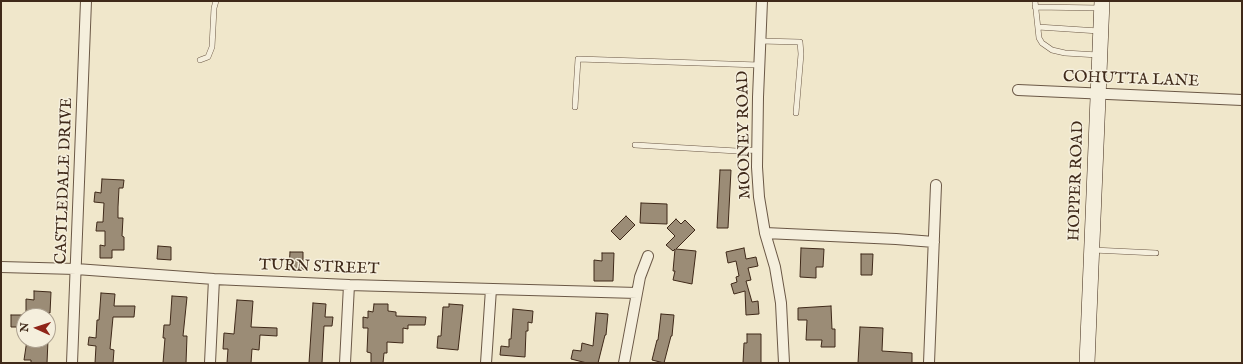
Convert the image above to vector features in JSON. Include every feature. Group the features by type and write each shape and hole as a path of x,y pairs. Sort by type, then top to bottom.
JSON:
{"main road":[{"name":"HOPPER ROAD","path":"1087,363 1101,5"}],"street":[{"name":"CASTLEDALE DRIVE","path":"72,363 86,1"},
{"name":"MOONEY ROAD","path":"762,1 757,150 759,197 765,233 775,267 780,303 784,363"},
{"name":"COHUTTA LANE","path":"1018,90 1242,100"},
{"path":"929,363 936,185"},
{"path":"765,233 934,242"},
{"path":"624,363 640,277 648,256"},
{"name":"TURN STREET","path":"1,267 76,269 214,279 349,285 491,288 637,294"},
{"path":"210,363 214,279"},
{"path":"345,363 349,285"},
{"path":"486,363 491,288"}],"lane":[{"path":"200,60 208,57 212,47 214,8 216,1"},
{"path":"1035,1 1039,38 1042,44 1052,50 1065,53 1099,55"},
{"path":"1036,7 1101,5"},
{"path":"1038,27 1100,31"},
{"path":"760,41 800,42 801,54 796,113"},
{"path":"575,107 578,59 759,65"},
{"path":"635,145 737,151 757,150"},
{"path":"1092,250 1156,253"}],"building":[{"path":"720,170 731,170 728,228 717,228"},
{"path":"102,179 124,180 123,188 119,188 118,218 123,218 122,236 124,237 124,250 112,250 112,258 100,258 100,245 105,246 105,231 96,231 97,222 103,222 104,203 94,202 95,192 101,193"},
{"path":"641,203 667,204 667,224 640,223"},
{"path":"626,216 635,225 620,240 611,231"},
{"path":"676,219 681,224 685,220 695,230 676,249 696,251 692,284 673,280 675,271 673,271 675,249 673,251 666,245 675,236 667,228"},
{"path":"158,246 171,247 171,260 157,259"},
{"path":"744,248 746,259 756,257 758,266 748,268 751,280 746,281 752,302 758,301 759,314 746,315 745,291 734,294 731,284 737,282 736,277 739,276 736,261 728,263 726,252"},
{"path":"801,248 824,249 823,267 816,267 816,278 800,277"},
{"path":"290,252 303,252 303,270 289,269"},
{"path":"602,253 614,253 613,281 594,281 594,260 602,261"},
{"path":"861,254 873,254 872,275 861,275"},
{"path":"34,291 51,292 50,308 26,308 26,299 34,300"},
{"path":"101,293 115,294 114,306 135,306 134,317 113,317 110,349 114,350 113,363 95,363 96,346 88,345 89,337 96,338"},
{"path":"172,296 187,297 183,336 187,336 186,363 163,363 165,338 163,338 164,325 170,325"},
{"path":"237,300 253,301 251,327 277,328 277,336 260,335 259,350 252,349 251,363 227,363 228,349 223,349 224,333 234,334"},
{"path":"313,303 326,304 325,317 333,317 332,326 324,326 322,363 309,363"},
{"path":"374,304 388,304 388,311 396,312 396,316 426,317 425,325 408,325 408,329 403,328 403,343 387,342 387,353 384,353 383,363 371,363 371,353 367,352 368,328 363,328 363,317 368,318 368,311 373,312"},
{"path":"449,304 463,305 458,350 437,348 438,336 441,336 443,307 449,307"},
{"path":"831,306 832,329 835,329 835,347 821,347 822,340 806,340 807,320 798,320 798,308"},
{"path":"513,309 533,311 532,323 528,322 528,331 526,331 525,357 500,355 501,346 509,347"},
{"path":"596,313 608,314 606,335 598,363 587,363 571,359 573,350 581,351 582,343 593,346"},
{"path":"661,314 674,315 672,336 664,363 652,360 658,340"},
{"path":"11,315 16,315 16,327 11,327"},
{"path":"860,327 883,328 882,351 912,353 912,363 858,363"},
{"path":"747,334 761,334 761,363 743,363 744,343 747,343"},
{"path":"26,348 48,348 47,363 31,363 31,360 24,360"}]}
